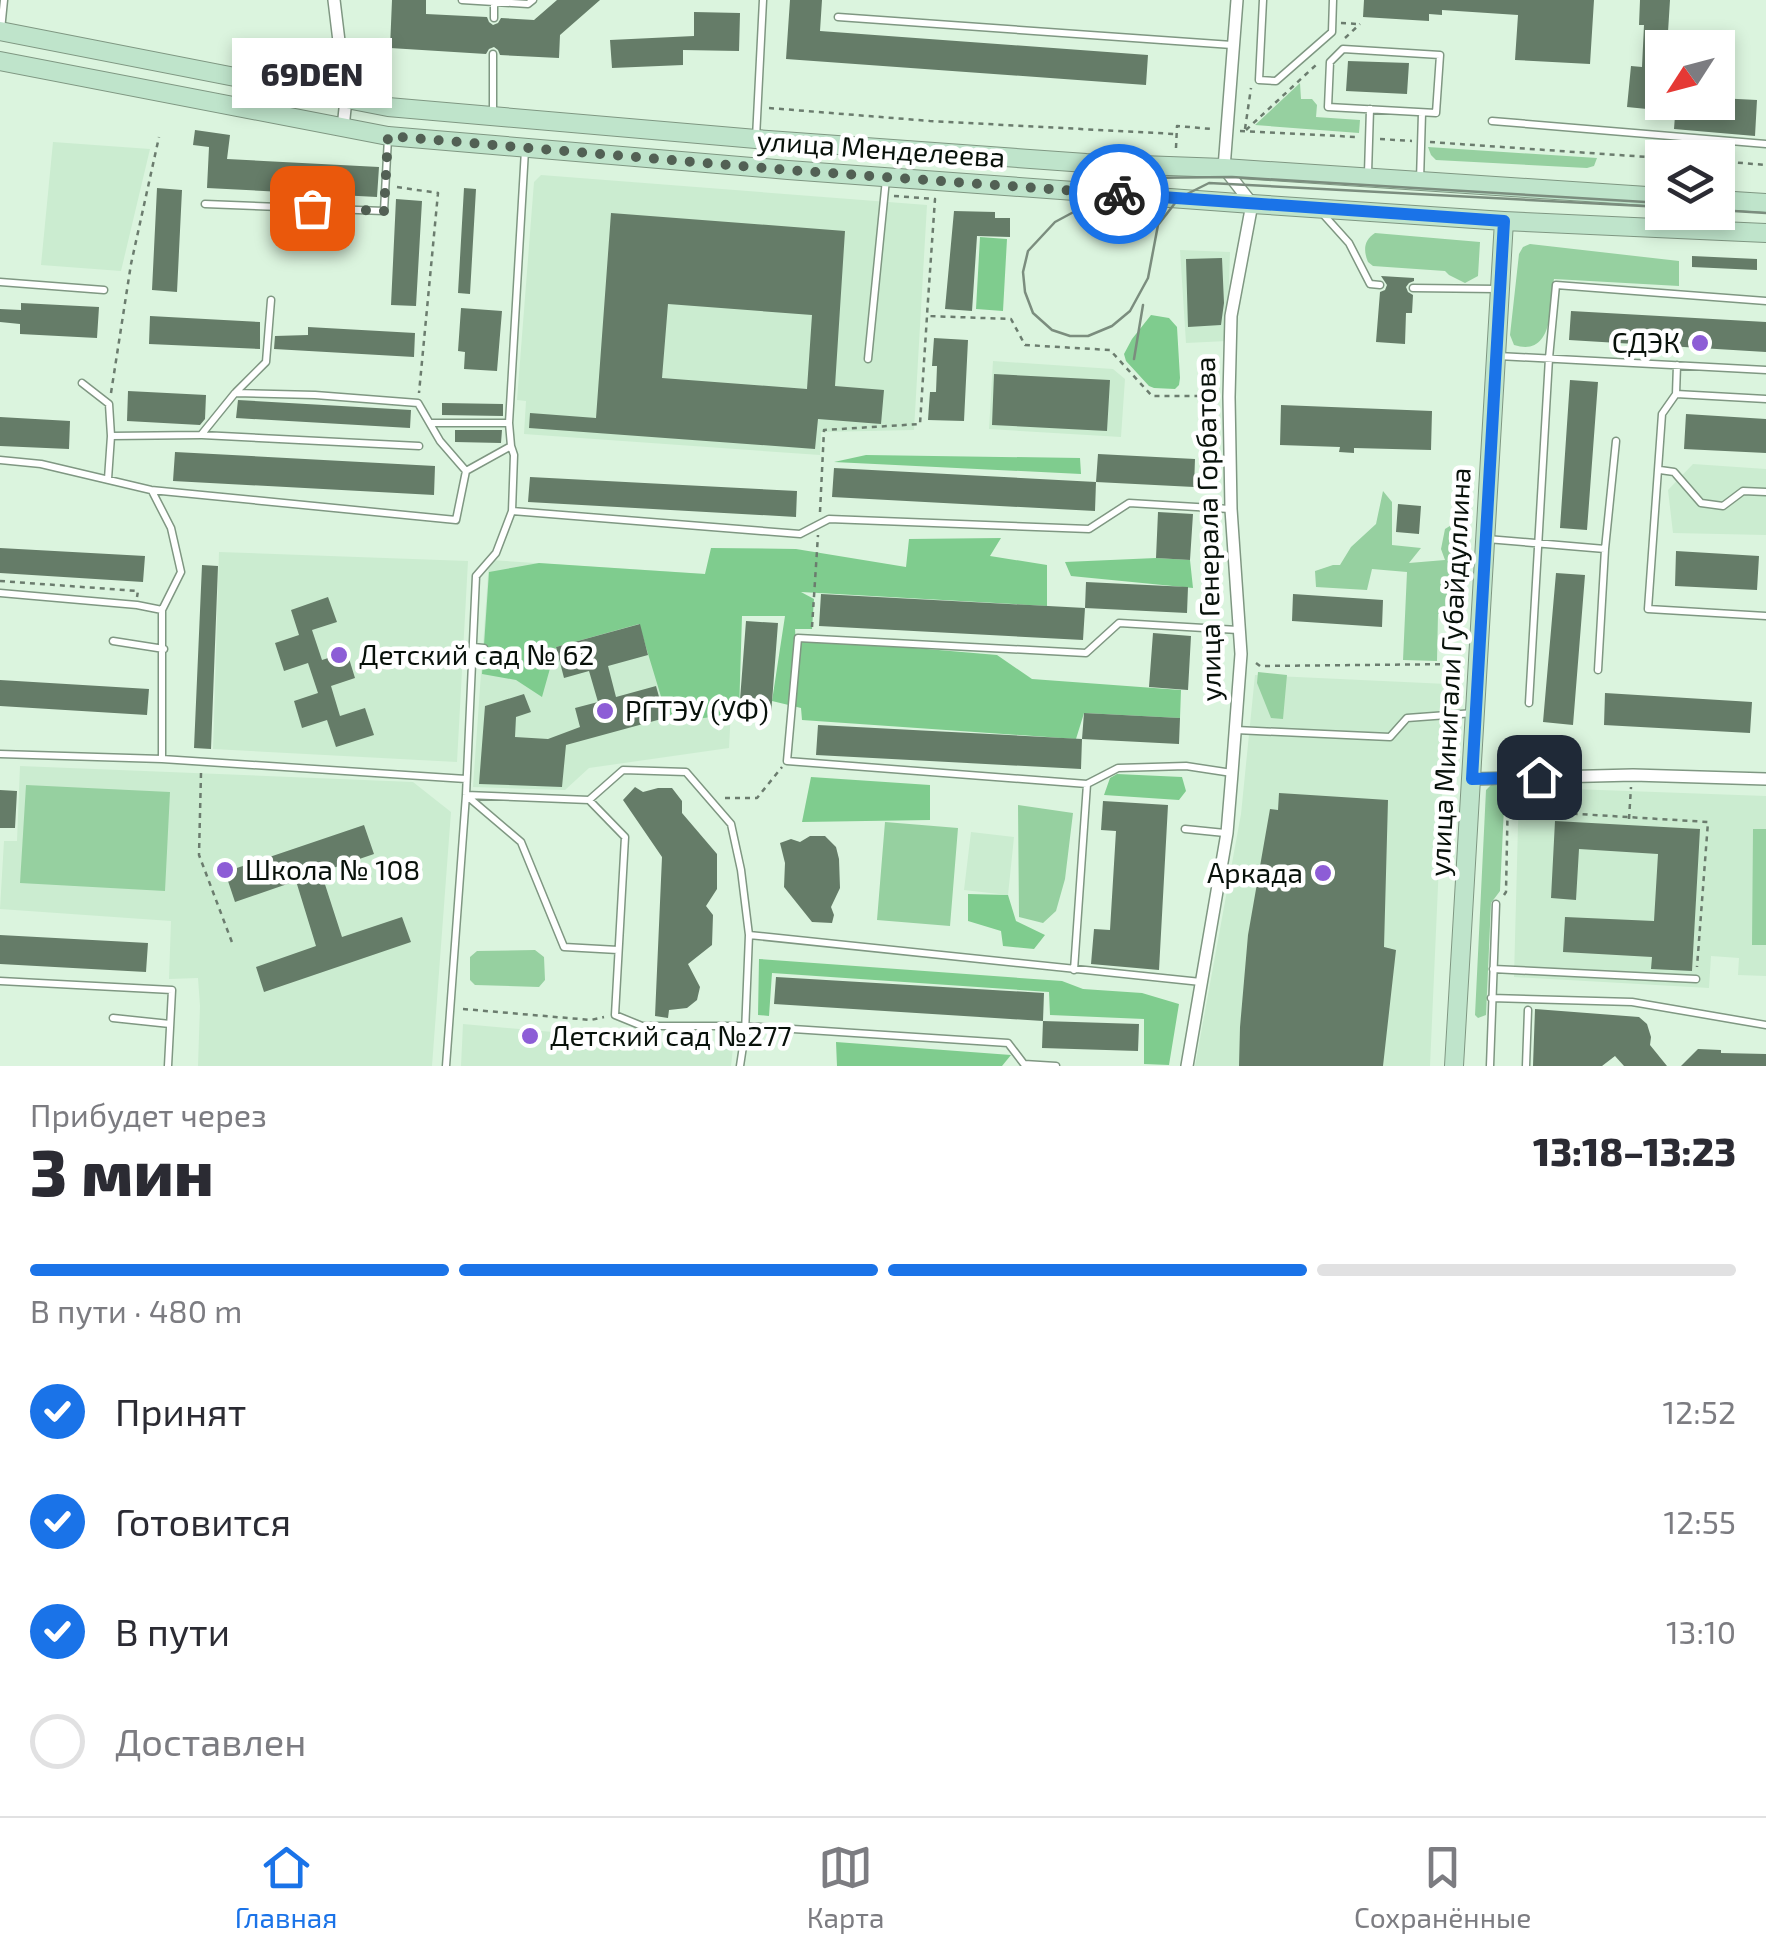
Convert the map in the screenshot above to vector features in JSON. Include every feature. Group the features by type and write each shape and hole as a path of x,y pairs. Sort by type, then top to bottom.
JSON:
{"main road":[{"name":"улица Менделеева","path":"0,31 388,107 756,140 1066,162 1224,168 1645,196"},
{"name":"улица Менделеева","path":"0,60 388,136 885,187 1766,234"},
{"path":"1735,201 1766,204"},
{"name":"улица Минигали Губайдуллина","path":"1454,1066 1504,221"}],"street":[{"path":"334,0 346,99 342,128"},
{"path":"1237,0 1224,168 1252,204"},
{"name":"улица Генерала Горбатова","path":"1187,1066 1226,833 1241,654 1231,509 1229,396 1232,316 1252,204"},
{"path":"1472,779 1766,779"}],"lane":[{"path":"0,31 4,0"},
{"path":"462,0 528,4 532,0"},
{"path":"756,140 763,0"},
{"path":"1263,0 1259,80 1276,81 1332,32 1333,0"},
{"path":"494,2 494,18"},
{"path":"838,18 1234,45"},
{"path":"1343,49 1440,55 1436,113 1422,112 1328,107 1330,62 1343,49"},
{"path":"493,54 493,116"},
{"path":"1368,178 1370,109"},
{"path":"1420,181 1422,112"},
{"path":"1492,120 1766,144"},
{"path":"205,204 384,211 388,136"},
{"path":"446,1066 466,795 476,576 496,554 512,511 514,455 509,423 525,148"},
{"path":"868,359 885,187"},
{"path":"1318,209 1349,244 1370,284 1380,285"},
{"path":"0,282 104,290"},
{"path":"1528,703 1556,285 1766,301"},
{"path":"1413,288 1501,289"},
{"path":"201,435 266,362 271,300"},
{"path":"1497,356 1766,370"},
{"path":"1678,365 1676,394 1662,414 1648,609 1766,616"},
{"path":"82,383 109,404 108,480"},
{"path":"235,393 418,403 440,441 466,471"},
{"path":"1676,394 1766,399"},
{"path":"429,422 509,423"},
{"path":"111,436 201,435 419,446"},
{"path":"1598,670 1616,441"},
{"path":"0,460 41,464 151,490 456,520 466,471 511,446"},
{"path":"1660,470 1674,472 1701,503 1723,506 1743,491 1766,492"},
{"path":"151,490 171,528 181,572 162,610 162,758"},
{"path":"512,511 800,534 830,519 1089,529 1129,503 1231,509"},
{"path":"1486,539 1605,548"},
{"path":"0,593 162,610"},
{"path":"1232,773 1186,766 1118,768 1086,784 787,760 798,638 1086,653 1119,623 1240,630"},
{"path":"112,640 164,649"},
{"path":"474,647 484,648"},
{"path":"1234,730 1390,737 1407,718 1476,713"},
{"path":"0,754 162,758 466,779"},
{"path":"589,800 623,770 686,772 732,824 749,935 740,1066"},
{"path":"1074,970 1086,784"},
{"path":"466,795 589,800 625,837 616,1015 642,1026 745,1026 1008,1043 1024,1064 1056,1066"},
{"path":"466,795 520,842 564,947 618,950"},
{"path":"1185,829 1226,833"},
{"path":"1490,1066 1496,904"},
{"path":"749,935 1201,982"},
{"path":"1493,969 1696,979"},
{"path":"0,981 172,990 168,1066"},
{"path":"1491,998 1632,1002 1766,1025"},
{"path":"1526,1066 1528,1010"},
{"path":"113,1018 170,1024"}],"path":[{"path":"1332,22 1360,24 1345,38"},
{"path":"1245,131 1316,65"},
{"path":"1245,131 1252,76 1259,77"},
{"path":"758,107 930,122 1176,134"},
{"path":"1176,167 1177,126 1645,157"},
{"path":"109,404 130,264 159,136"},
{"path":"1735,162 1766,165"},
{"path":"386,186 438,193 418,403"},
{"path":"811,638 824,430 920,424 935,199 885,187"},
{"path":"927,316 1012,318 1025,345 1110,350 1152,396 1229,396"},
{"path":"0,581 138,591 137,605"},
{"path":"1241,654 1260,666 1478,664"},
{"path":"708,798 757,798 787,760"},
{"path":"202,761 199,855 233,945"},
{"path":"1629,818 1633,776"},
{"path":"1496,904 1506,892 1508,778"},
{"path":"1550,788 1546,812 1708,822 1696,979"},
{"path":"452,1008 592,1020 616,1015"}],"shaded area":[{"path":"53,142 150,149 121,271 41,265"},
{"path":"541,175 927,205 914,430 821,432 820,455 524,434 526,401 517,400 534,182"},
{"path":"1180,250 1230,252 1227,341 1186,343"},
{"path":"993,361 1113,369 1125,379 1121,437 989,429"},
{"path":"1693,464 1766,469 1766,535 1673,533 1668,490"},
{"name":"Детский сад № 62","path":"219,552 468,561 457,762 213,749"},
{"name":"РГТЭУ (УФ)","path":"489,560 738,576 729,748 589,768 565,790 473,787"},
{"path":"1255,675 1447,684 1430,1066 1195,1066 1241,814"},
{"name":"Школа № 108","path":"20,766 413,782 451,812 432,1066 198,1066 198,978 169,979 171,921 0,909 4,841 17,841"},
{"path":"1519,787 1766,796 1766,976 1738,975 1739,958 1711,956 1709,988 1514,977"},
{"path":"971,832 1014,837 1008,895 964,890"},
{"name":"Детский сад №277","path":"463,1024 733,1048 731,1066 461,1066"}],"green space":[{"path":"1300,83 1301,99 1312,99 1317,105 1316,117 1360,120 1359,133 1255,125"},
{"path":"1428,147 1597,158 1594,166 1587,168 1436,160"},
{"path":"1375,233 1480,242 1478,276 1465,283 1445,271 1373,266 1365,249"},
{"path":"980,237 1007,239 1003,311 976,309"},
{"path":"1530,244 1679,261 1679,286 1554,279 1544,336 1527,347 1514,345 1510,335 1519,254"},
{"path":"1151,315 1169,318 1177,327 1180,378 1175,389 1149,386 1126,361 1124,354 1132,339"},
{"path":"866,455 1080,458 1081,474 834,462"},
{"path":"1383,491 1392,502 1392,545 1421,548 1409,563 1445,560 1441,549 1445,529 1453,524 1462,538 1461,583 1449,612 1438,614 1437,661 1403,660 1407,572 1372,569 1367,590 1316,587 1315,571 1340,565 1351,547 1376,524"},
{"path":"1001,538 990,556 1047,565 1047,606 801,592 814,599 812,629 795,629 797,659 798,638 997,655 1032,679 1181,690 1180,718 1084,713 1076,739 802,720 801,708 772,701 785,616 742,616 739,713 669,723 639,624 556,647 542,697 516,680 482,674 489,572 539,563 705,574 711,548 796,549 906,567 909,539"},
{"path":"1190,560 1193,588 1071,576 1065,562"},
{"path":"1258,672 1287,675 1283,719 1271,718 1257,683"},
{"path":"1117,774 1182,777 1186,791 1179,800 1104,795 1110,778"},
{"path":"811,777 930,785 930,820 802,822"},
{"path":"26,785 170,792 165,891 20,883"},
{"path":"1491,785 1505,786 1500,891 1491,903 1486,1015 1478,1018 1475,1015 1486,790"},
{"path":"1018,805 1073,813 1065,879 1056,911 1043,923 1019,917"},
{"path":"885,822 958,828 950,926 877,920"},
{"path":"1753,829 1766,829 1766,945 1752,945"},
{"path":"968,894 1008,895 1016,921 1045,935 1034,949 1003,946 1001,931 968,921"},
{"path":"535,950 544,957 545,980 539,987 475,985 470,980 470,957 477,951"},
{"path":"759,959 1062,981 1083,989 1142,993 1179,1004 1169,1065 1144,1064 1144,1019 1050,1015 1049,992 772,973 769,1016 758,1015"},
{"path":"836,1042 1011,1055 1002,1066 837,1066"}],"building":[{"path":"392,0 426,0 426,14 487,17 493,25 501,18 534,20 557,0 600,0 560,35 559,58 500,55 494,47 486,54 390,48"},
{"path":"790,0 822,0 820,31 1148,55 1146,85 786,59"},
{"path":"1364,0 1594,0 1590,64 1515,60 1518,15 1442,10 1442,15 1429,14 1429,21 1363,17"},
{"path":"1640,0 1670,0 1668,30 1645,30 1645,109 1627,107 1631,66 1642,67 1644,25 1639,25"},
{"path":"694,12 740,13 739,51 683,50 683,65 612,68 610,40 694,36"},
{"path":"1348,61 1409,63 1407,94 1346,91"},
{"path":"1735,99 1757,100 1755,136 1674,129 1675,120 1735,120"},
{"path":"195,130 230,135 227,159 379,167 377,197 207,188 209,147 193,145"},
{"path":"157,188 182,190 177,292 152,290"},
{"path":"464,188 476,189 470,294 458,293"},
{"path":"396,199 422,201 416,306 391,305"},
{"path":"954,211 995,212 995,218 1010,218 1010,237 977,236 972,311 945,309"},
{"path":"611,213 845,231 835,386 884,390 881,424 818,419 815,449 529,428 530,413 596,418","holes":["668,304 812,315 807,389 662,378"]},
{"path":"1692,256 1757,259 1757,270 1692,267"},
{"path":"1222,258 1221,325 1188,327 1186,259"},
{"path":"1381,276 1414,278 1406,287 1413,295 1412,313 1406,313 1405,344 1376,342 1380,292 1387,285"},
{"path":"21,303 99,307 97,338 20,334 20,324 0,322 0,309 21,310"},
{"path":"461,308 502,311 497,371 464,369 465,352 458,351"},
{"path":"1571,311 1766,322 1766,352 1569,340"},
{"path":"150,316 260,322 260,349 149,344"},
{"path":"308,327 415,333 414,357 274,349 275,336 308,335"},
{"path":"934,338 968,340 964,421 928,420 930,392 936,392 937,366 932,366"},
{"path":"994,374 1110,380 1107,431 992,425"},
{"path":"1570,380 1598,382 1587,530 1560,528"},
{"path":"128,391 206,395 205,419 200,425 127,421"},
{"path":"238,400 411,410 410,428 236,418"},
{"path":"442,403 503,404 503,416 442,415"},
{"path":"1281,405 1432,411 1431,450 1354,448 1354,453 1339,452 1340,447 1280,445"},
{"path":"1686,414 1766,419 1766,453 1684,449"},
{"path":"0,417 70,421 69,449 0,446"},
{"path":"455,430 502,430 501,443 455,442"},
{"path":"175,452 435,466 434,495 173,481"},
{"path":"1098,454 1195,459 1194,487 1096,482"},
{"path":"834,468 1096,482 1095,511 832,497"},
{"path":"530,477 797,491 796,517 528,502"},
{"path":"1398,504 1421,506 1419,534 1396,532"},
{"path":"1158,512 1193,514 1190,560 1156,558"},
{"path":"0,548 145,556 143,582 0,573"},
{"path":"1676,551 1759,556 1757,590 1675,586"},
{"path":"202,565 218,566 211,749 194,748"},
{"path":"1556,573 1585,575 1573,725 1543,722"},
{"path":"1086,582 1188,587 1187,613 1085,608"},
{"path":"821,594 1085,608 1083,640 819,626"},
{"path":"1293,594 1383,600 1382,627 1292,621"},
{"path":"328,597 337,622 312,630 322,660 347,652 355,678 331,686 340,716 365,708 374,735 336,747 327,720 302,728 294,701 318,693 308,663 284,671 275,643 299,635 291,610"},
{"path":"746,621 778,623 771,715 739,713"},
{"path":"640,624 648,655 608,666 616,697 656,686 665,718 566,745 562,787 479,784 485,706 524,694 531,712 516,717 515,737 548,739 580,727 575,708 598,702 589,671 564,678 556,647"},
{"path":"1153,633 1191,636 1188,690 1149,687"},
{"path":"0,680 149,689 147,715 0,706"},
{"path":"1605,693 1752,702 1750,733 1604,725"},
{"path":"1084,713 1180,718 1179,744 1082,739"},
{"path":"818,725 1082,739 1081,769 816,755"},
{"path":"635,787 643,792 672,788 682,801 682,813 717,854 717,889 706,906 713,915 712,945 688,964 700,987 697,1000 687,1008 669,1010 668,1018 655,1016 662,857 623,800"},
{"path":"0,790 17,791 15,828 0,828"},
{"name":"Аркада","path":"1279,793 1388,800 1384,947 1396,950 1383,1066 1239,1066 1248,935 1270,809 1278,810"},
{"path":"1103,801 1168,805 1159,970 1091,964 1094,929 1110,930 1116,831 1101,830"},
{"path":"1555,821 1700,829 1692,971 1651,969 1652,957 1563,952 1565,917 1654,921 1658,854 1579,849 1576,900 1551,898"},
{"path":"364,825 374,854 321,872 342,937 402,917 411,942 264,992 256,967 316,946 296,881 235,902 225,872"},
{"path":"810,836 825,836 836,847 840,888 831,907 832,923 812,922 784,887 785,863 780,843 791,839 800,842"},
{"path":"0,935 148,943 146,972 0,964"},
{"path":"776,977 1044,993 1043,1021 774,1004"},
{"path":"1535,1009 1639,1017 1647,1024 1650,1045 1667,1066 1624,1066 1615,1056 1602,1066 1533,1066"},
{"path":"1043,1021 1139,1024 1138,1051 1042,1048"},
{"path":"1698,1049 1766,1054 1766,1066 1681,1066"}],"tram line":[{"path":"1645,202 1232,177 1137,178 1055,222 1028,251 1023,272 1025,292 1033,313 1052,330 1088,336 1112,326 1130,311 1148,278 1158,225 1179,198 1209,183 1645,206"},
{"path":"1735,211 1766,213"},
{"path":"1134,359 1143,305"}],"way so far":[{"path":"312,208 384,211 388,136 1119,194"}],"place":[{"name":"69DEN","path":"312,208"},
{"name":"СДЭК","path":"1700,343"},
{"name":"Детский сад № 62","path":"339,655"},
{"name":"РГТЭУ (УФ)","path":"605,711"},
{"name":"Школа № 108","path":"225,870"},
{"name":"Аркада","path":"1323,873"},
{"name":"Детский сад №277","path":"530,1036"}],"route":[{"path":"1119,194 1504,221 1472,779 1539,777"}]}
